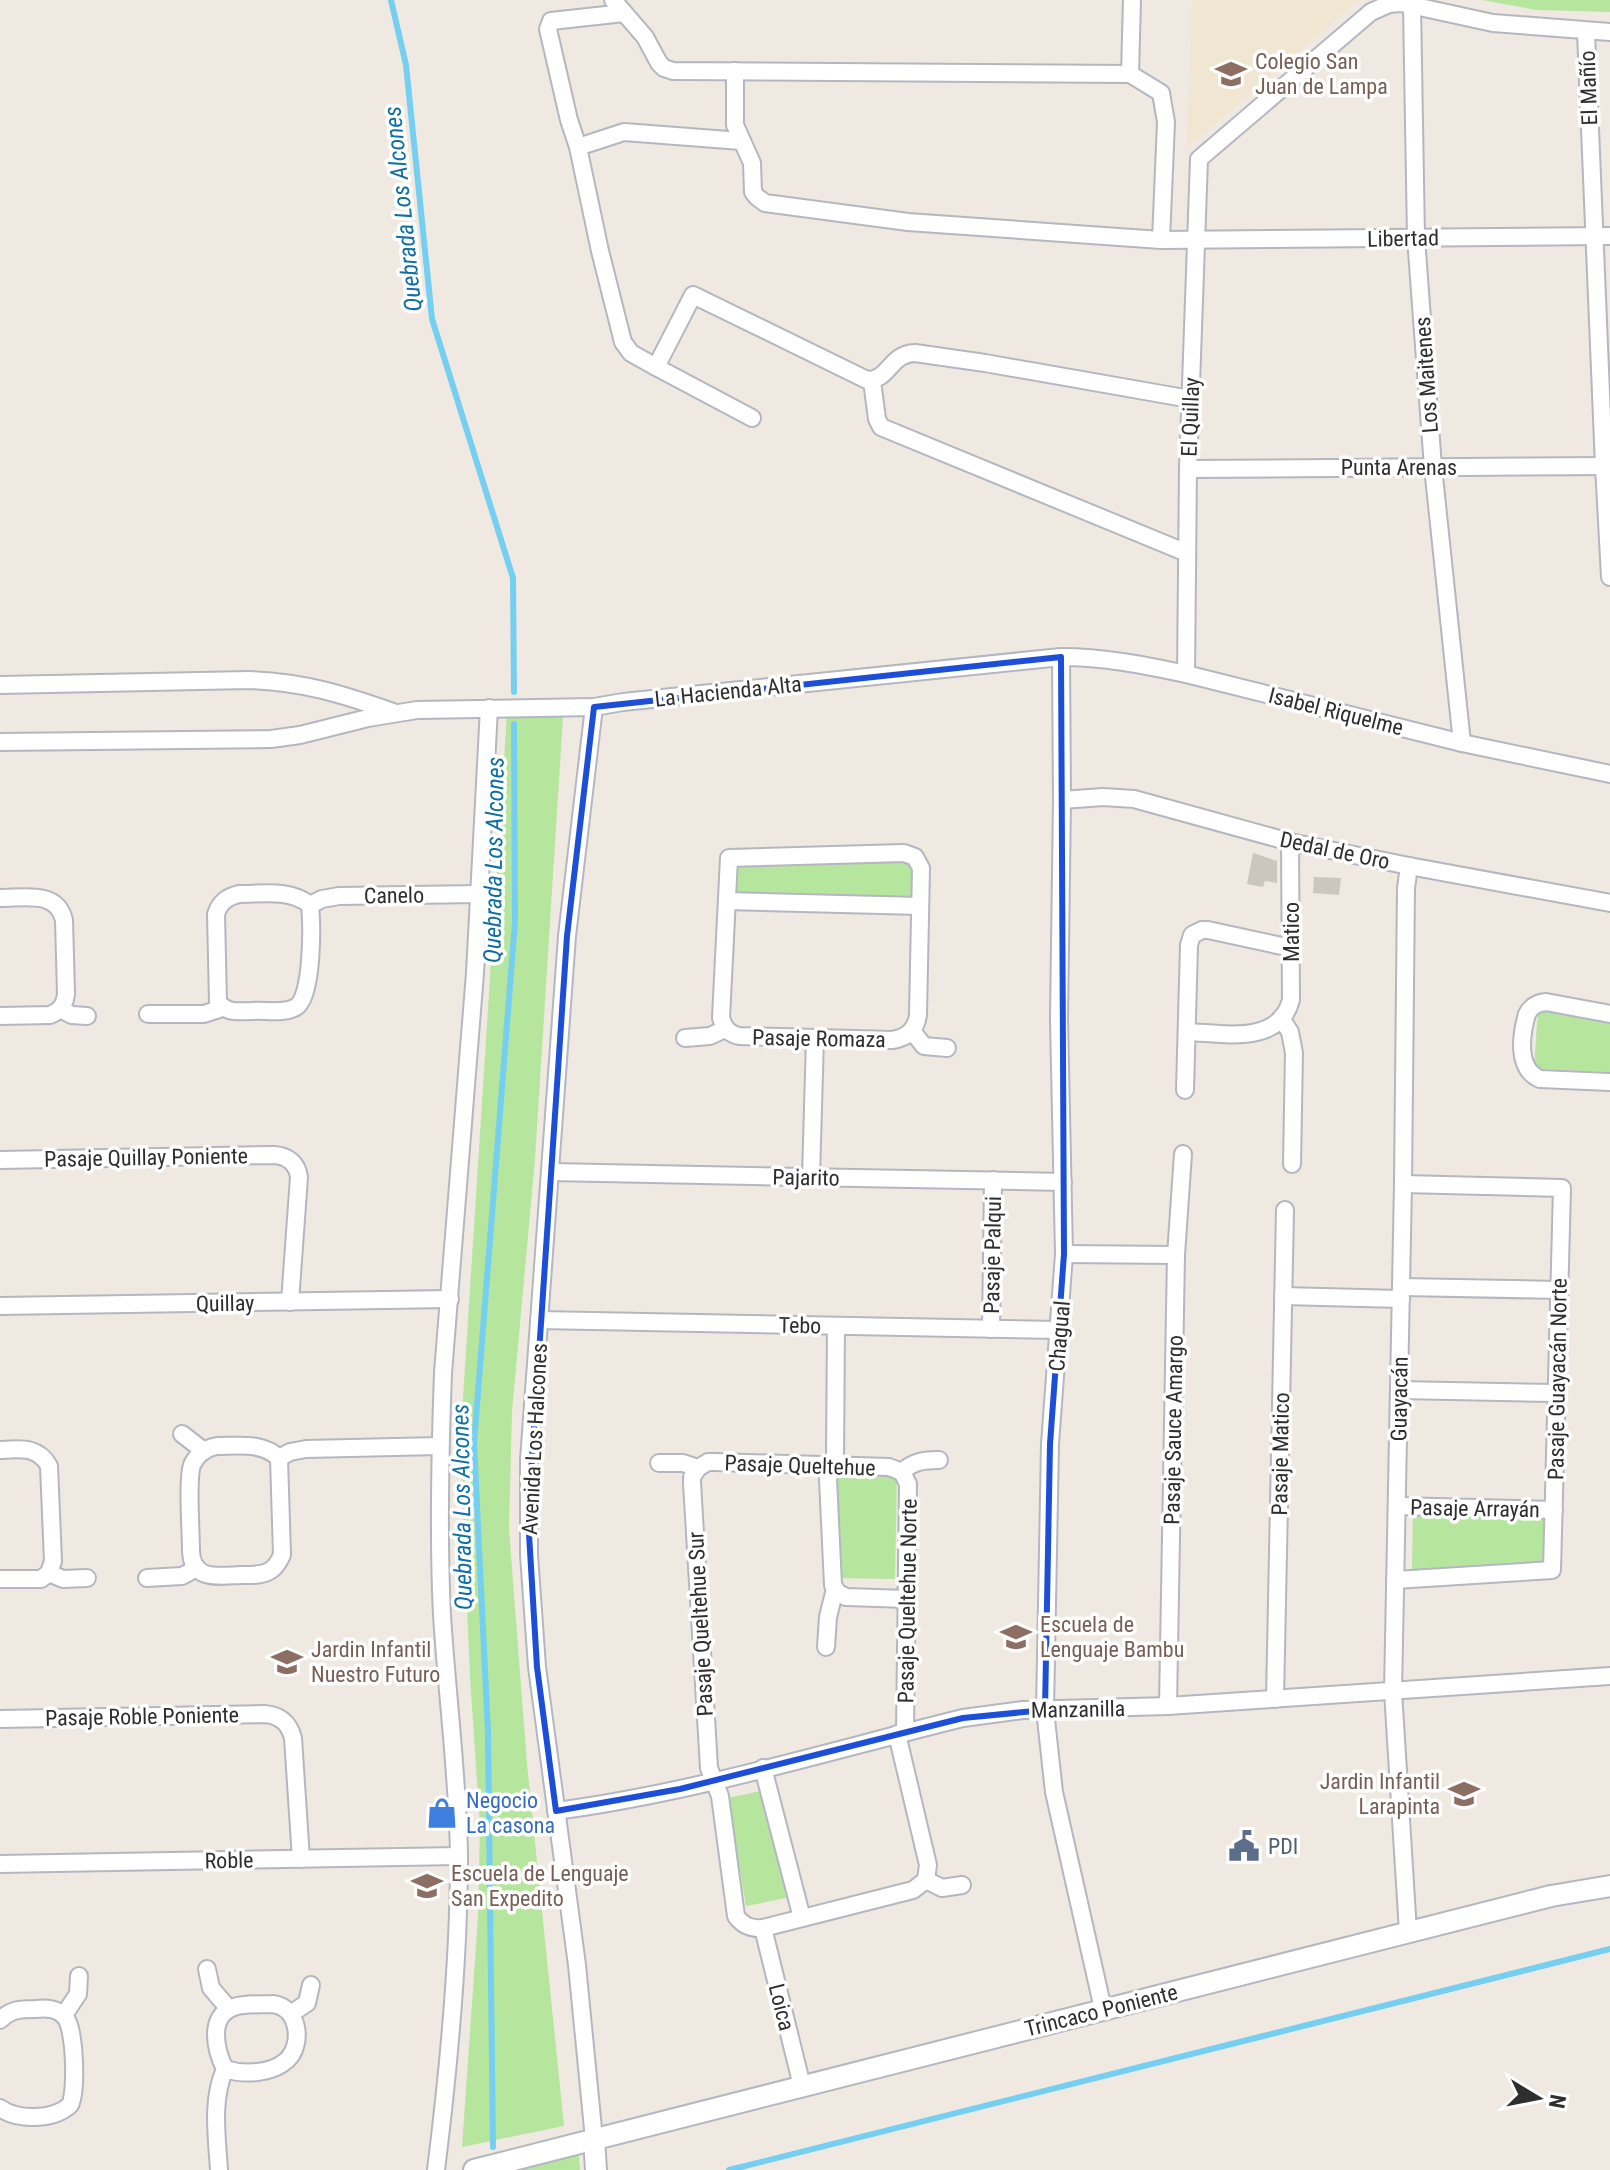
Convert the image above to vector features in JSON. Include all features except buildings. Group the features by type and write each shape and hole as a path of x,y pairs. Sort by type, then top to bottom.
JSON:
{"street":[{"path":"1130,74 1132,0"},
{"name":"El Quillay","path":"1186,674 1188,469 1199,159 1371,12 1389,4 1412,6"},
{"path":"752,418 631,353 623,342 569,120 548,24 551,21 619,6 645,37 664,68 673,71 1130,74 1161,93 1164,107 1161,240"},
{"path":"1412,6 1493,23 1610,32"},
{"name":"Los Maitenes","path":"1412,6 1416,238 1433,467 1462,743"},
{"name":"El Mañío","path":"1586,32 1602,236 1610,577"},
{"name":"Libertad","path":"735,71 735,125 752,163 753,192 765,203 908,222 1161,240 1602,236"},
{"path":"578,147 624,132 741,141"},
{"path":"656,367 693,295 872,381 882,376 899,357 915,353 1190,399"},
{"path":"872,381 881,427 1187,553"},
{"name":"Punta Arenas","path":"1188,469 1607,466"},
{"name":"Isabel Riquelme","path":"1061,657 1111,659 1186,674 1462,743 1610,774"},
{"name":"La Hacienda Alta","path":"0,742 271,739 321,731 395,713 440,709 594,707 1061,657"},
{"name":"Chagual","path":"1061,657 1059,1019 1064,1254 1050,1444 1045,1710 1054,1792 1103,2009"},
{"name":"La Hacienda Alta","path":"0,685 278,681 332,691 395,713"},
{"name":"Avenida Los Halcones","path":"594,707 568,922 529,1460 529,1555 537,1667 577,1965 596,2170"},
{"path":"436,2170 454,2007 459,1856 442,1611 440,1446 480,894 489,708"},
{"name":"Dedal de Oro","path":"1062,800 1103,797 1134,799 1290,842 1610,903"},
{"name":"Matico","path":"1281,1018 1291,1000 1290,842"},
{"path":"725,1029 721,1018 729,858 904,853 915,857 921,868 918,1015 912,1031"},
{"name":"Guayacán","path":"1408,1932 1393,1691 1406,888 1409,866"},
{"path":"148,1014 204,1014 222,1008 234,1011 288,1010 298,1006 303,998 309,968 310,905 299,897 286,894 239,894 222,902 215,920 217,996 222,1008"},
{"name":"Canelo","path":"310,905 339,896 480,894"},
{"path":"0,898 40,898 49,900 60,909 64,920 66,994 64,1005 50,1015 0,1016"},
{"path":"727,901 920,906"},
{"path":"1185,1090 1189,945 1192,935 1208,930 1291,948"},
{"path":"1610,1014 1546,1002 1534,1005 1525,1020 1523,1059 1534,1077 1610,1082"},
{"path":"60,1009 72,1015 87,1016"},
{"path":"1187,1032 1250,1034 1269,1029 1281,1018 1290,1032 1294,1053 1292,1164"},
{"name":"Pasaje Romaza","path":"685,1038 710,1036 725,1029 739,1036 892,1040 912,1031 924,1046 947,1048"},
{"path":"811,1177 815,1038"},
{"name":"Pasaje Sauce Amargo","path":"1168,1706 1176,1255 1183,1154"},
{"name":"Pasaje Quillay Poniente","path":"0,1160 281,1155 296,1165 299,1177 290,1302"},
{"name":"Pajarito","path":"550,1172 1063,1182"},
{"name":"Pasaje Palqui","path":"991,1329 993,1180"},
{"name":"Pasaje Guayacán Norte","path":"1395,1580 1552,1570 1562,1188 1403,1184"},
{"name":"Pasaje Matico","path":"1275,1699 1285,1210"},
{"path":"1064,1254 1176,1255"},
{"path":"1283,1296 1559,1290"},
{"name":"Quillay","path":"0,1306 450,1299"},
{"name":"Tebo","path":"539,1320 1060,1330"},
{"path":"826,1647 828,1617 835,1589 832,1580 828,1479 835,1457 836,1326"},
{"path":"1399,1390 1556,1393"},
{"path":"182,1434 204,1451"},
{"path":"217,1446 260,1447 279,1458 282,1555 276,1567 257,1575 214,1576 202,1573 191,1557 191,1469 194,1462 204,1451 217,1446"},
{"path":"279,1458 306,1449 440,1446"},
{"path":"0,1450 29,1449 41,1455 49,1466 53,1561 49,1573 41,1579 0,1579"},
{"name":"Pasaje Queltehue","path":"659,1463 683,1463 698,1468 708,1462 889,1467 902,1472 920,1461 939,1460"},
{"name":"Pasaje Queltehue Sur","path":"698,1468 692,1483 709,1768 720,1796 734,1911 744,1925 763,1928"},
{"name":"Pasaje Queltehue Norte","path":"902,1472 908,1484 901,1733 929,1870 926,1880"},
{"name":"Pasaje Arrayán","path":"1397,1506 1554,1510"},
{"path":"147,1578 182,1576 197,1568"},
{"path":"49,1573 63,1579 87,1578"},
{"path":"835,1589 846,1597 907,1599"},
{"name":"Manzanilla","path":"556,1811 636,1799 981,1714 1168,1706 1610,1676"},
{"name":"Pasaje Roble Poniente","path":"0,1719 264,1714 277,1717 288,1725 293,1738 301,1859"},
{"path":"763,1768 802,1918"},
{"name":"Roble","path":"0,1864 459,1856"},
{"path":"763,1928 913,1890 926,1880 942,1888 962,1885"},
{"name":"Trincaco Poniente","path":"474,2170 1551,1896 1610,1886"},
{"name":"Loica","path":"763,1928 802,2086"},
{"path":"207,1969 211,1988 229,2009"},
{"path":"64,2015 78,1994 79,1976"},
{"path":"292,2013 307,2003 311,1985"},
{"path":"219,2170 216,2109 225,2069 215,2038 220,2020 229,2009 243,2006 280,2005 292,2013 296,2040 287,2060 252,2073 225,2069"},
{"path":"0,2108 9,2114 25,2117 57,2113 70,2105 74,2094 71,2029 64,2015 54,2009 17,2009 1,2018"}],"highlighted area":[{"path":"1061,657 1064,1254 1050,1444 1045,1710 963,1718 680,1789 556,1811 537,1667 528,1517 567,936 594,707"}],"shaded area":[{"name":"Colegio San Juan de Lampa","path":"1192,0 1359,0 1187,148"}],"green space":[{"path":"1482,0 1610,0 1610,12 1537,10"},
{"path":"507,713 563,717 535,1159 512,1412 509,1529 527,1764 564,2126 462,2147 478,1917 480,1826 460,1445"},
{"path":"735,861 912,861 912,898 735,897"},
{"path":"1538,1010 1610,1021 1610,1072 1534,1069"},
{"path":"838,1472 897,1473 895,1579 836,1578"},
{"path":"1413,1511 1545,1516 1544,1563 1412,1570"},
{"path":"765,1790 786,1898 746,1906 728,1798"},
{"path":"579,2154 580,2170 519,2170"}],"waterway":[{"name":"Quebrada Los Alcones","path":"391,0 406,65 432,319 513,578 514,692"},
{"name":"Quebrada Los Alcones","path":"493,2147 488,1733 474,1443 515,922 514,724"},
{"path":"729,2170 1610,1949"}],"place":[{"name":"Colegio San Juan de Lampa","path":"1231,74"},
{"name":"Escuela de Lenguaje Bambu","path":"1016,1637"},
{"name":"Jardin Infantil Nuestro Futuro","path":"287,1662"},
{"name":"Jardin Infantil Larapinta","path":"1464,1794"},
{"name":"Negocio La casona","path":"442,1813"},
{"name":"PDI","path":"1244,1846"},
{"name":"Escuela de Lenguaje San Expedito","path":"427,1886"}]}
